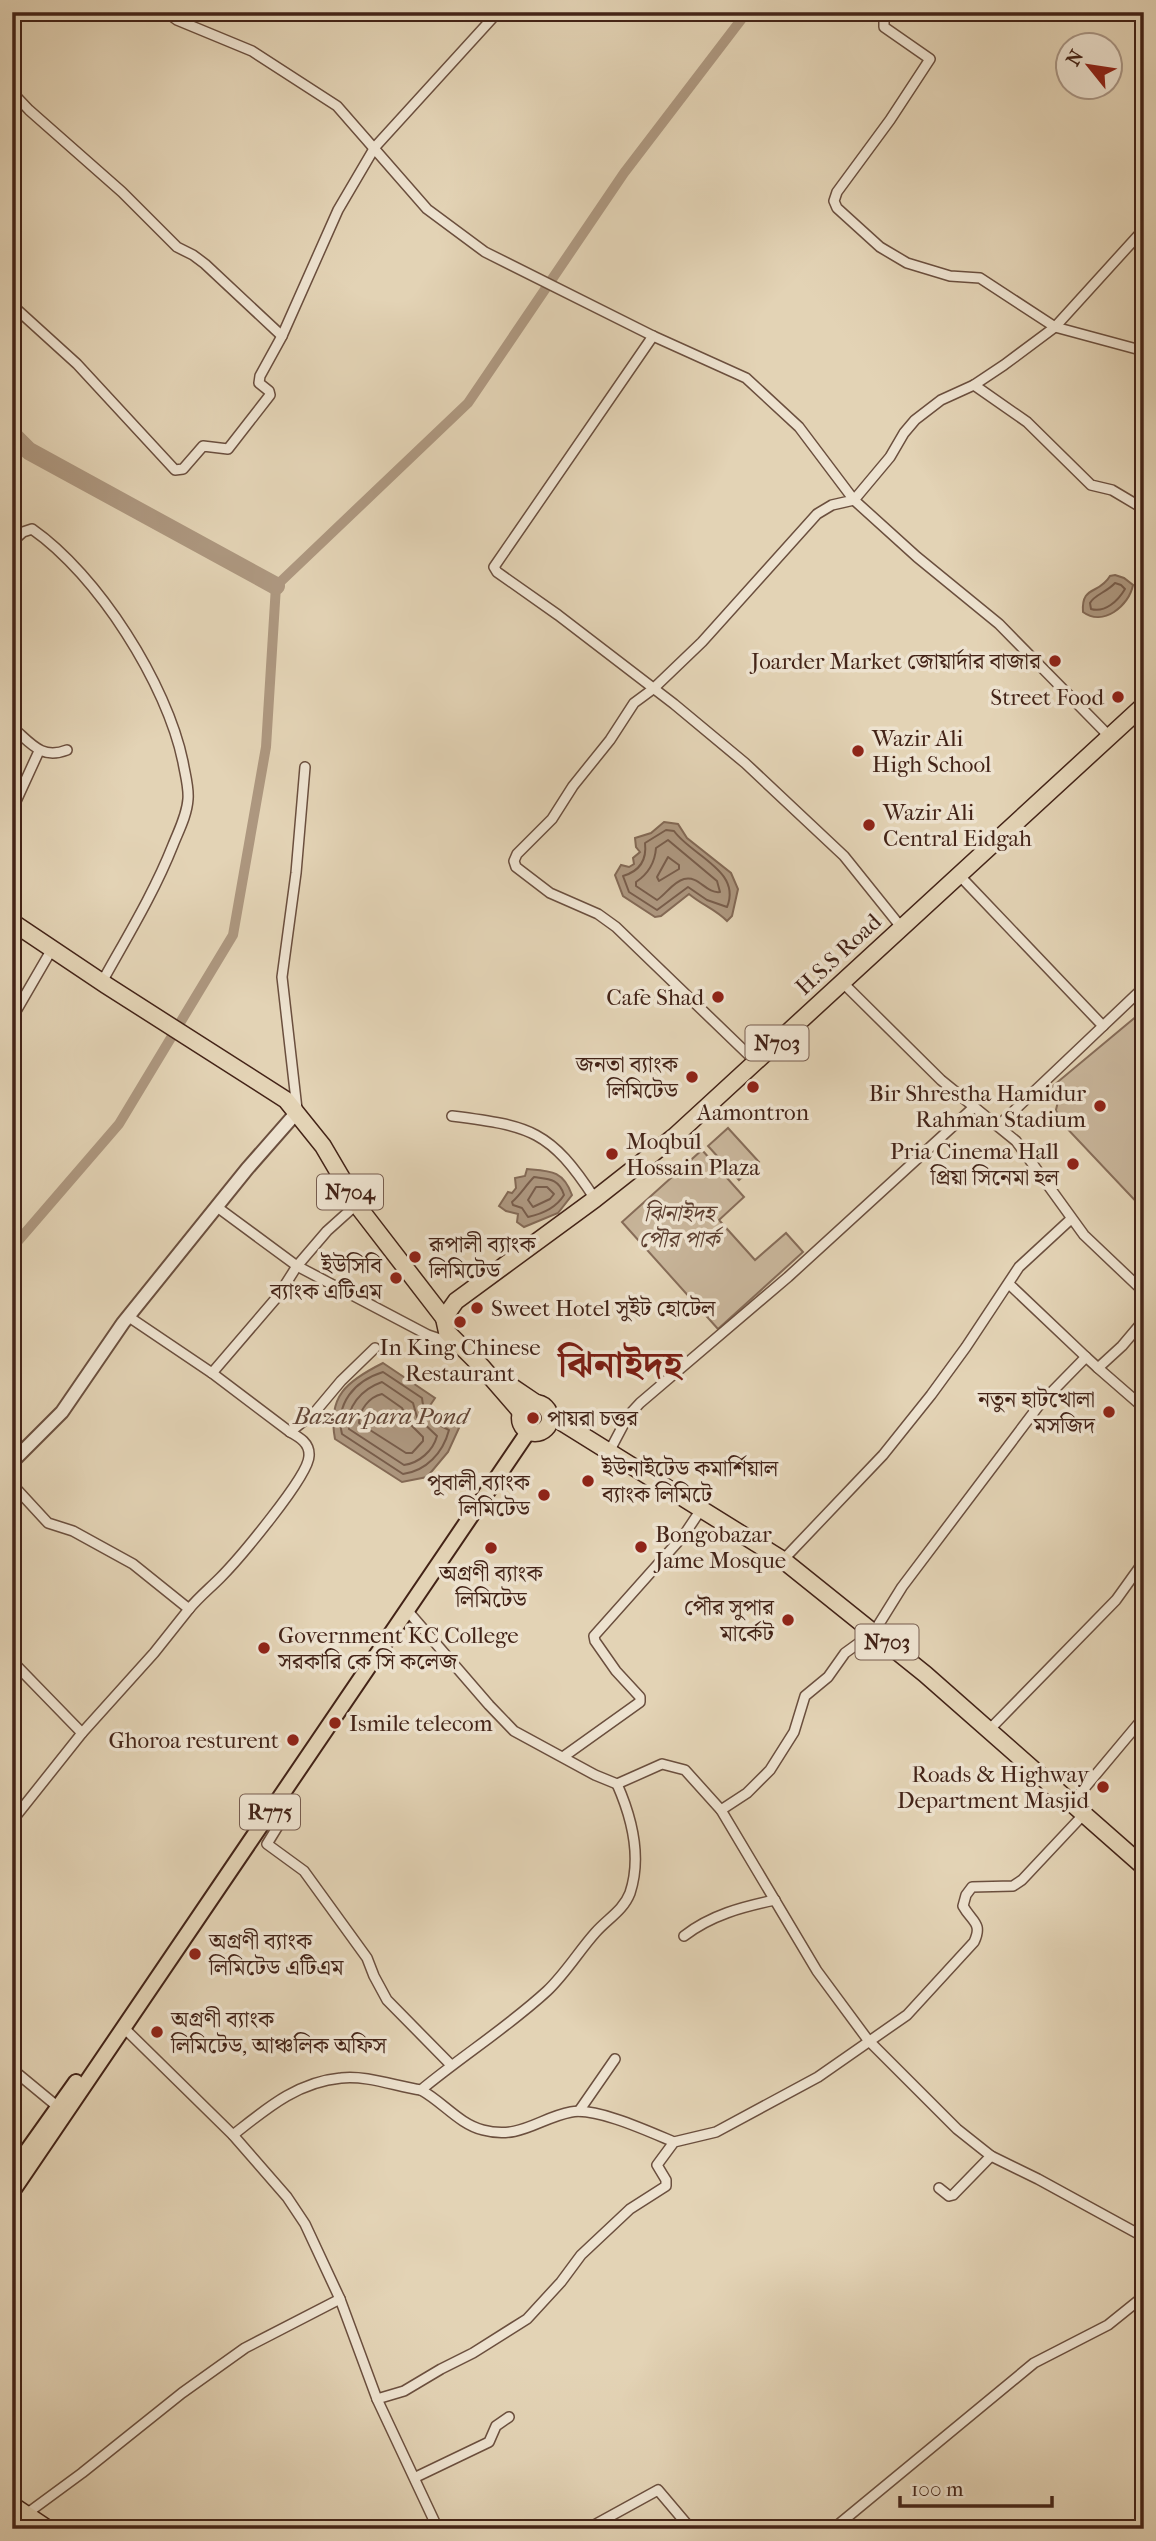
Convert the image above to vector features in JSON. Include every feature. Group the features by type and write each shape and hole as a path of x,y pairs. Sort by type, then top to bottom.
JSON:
{"highway":[{"name":"H.S.S Road","path":"444,1318 448,1310 466,1293 595,1199 675,1136 1144,705"},
{"name":"N704","path":"12,922 286,1100 323,1146 357,1204 444,1318"},
{"name":"N703","path":"444,1318 447,1332 482,1367 528,1425 607,1451"},
{"name":"N703","path":"482,1367 544,1406 550,1415 783,1560 874,1632 1144,1867"},
{"path":"536,1403 529,1404 528,1425 548,1426 550,1415"}],"main road":[{"name":"R775","path":"12,2192 407,1609 528,1425"},
{"name":"R775","path":"12,2172 528,1425"}],"street":[{"path":"166,12 177,20 252,51 337,106 427,209 485,252 653,336 736,372 755,385 799,427 854,500 917,557 999,624 1110,737"},
{"path":"12,305 77,364 178,471 183,470 203,446 228,449 270,395 258,380 282,336 338,210 375,147 498,12"},
{"path":"888,12 884,27 930,59 890,120 837,192 834,201 837,208 880,247 907,263 950,276 980,278 1055,327 1144,351"},
{"path":"12,92 122,192 177,247 205,264 282,336"},
{"path":"756,1062 616,927 598,914 550,894 516,867 514,861 517,854 552,819 634,703 653,689 710,633 817,514 832,505 854,500 890,457 915,420 941,400 974,384 1055,327 1144,229"},
{"path":"653,336 494,567 745,763 844,856 901,927"},
{"path":"974,384 1027,422 1091,485 1112,490 1144,509"},
{"path":"12,542 23,532 32,529 58,550 124,629 170,715 188,785 186,813 159,880 104,984"},
{"path":"12,727 39,751 55,755 67,750"},
{"path":"12,810 39,751"},
{"path":"12,1462 62,1412 129,1317 297,1112 282,977 296,873 305,767"},
{"path":"958,875 1102,1026"},
{"path":"12,1018 52,949"},
{"path":"842,982 933,1073 999,1125 1028,1156 1071,1219 1105,1258 1144,1292"},
{"path":"999,1125 1144,987"},
{"path":"607,1451 628,1416 640,1403 788,1277 974,1107"},
{"path":"452,1116 500,1122 530,1130 561,1153 595,1199"},
{"path":"212,1373 278,1296 297,1266 327,1231 357,1204"},
{"path":"217,1207 297,1266 428,1335 460,1346"},
{"path":"783,1560 883,1455 960,1356 1028,1257 1071,1219"},
{"path":"1009,1284 1144,1408"},
{"path":"12,1821 82,1733 250,1543 305,1470 309,1456 302,1439 129,1317"},
{"path":"1098,1368 1122,1346 1144,1320"},
{"path":"290,1432 316,1412 341,1381 375,1348"},
{"path":"721,1810 747,1793 770,1770 794,1732 805,1696 828,1677 845,1653 874,1632 902,1587 1040,1404 1086,1357"},
{"path":"12,1484 48,1522 74,1531 133,1564 189,1609"},
{"path":"563,1757 640,1702 640,1697 616,1671 594,1636 684,1535 702,1508"},
{"path":"989,1730 1116,1600 1144,1560"},
{"path":"1135,1573 1144,1582"},
{"path":"407,1609 489,1706 514,1731 595,1776 617,1784 662,1764 685,1770 721,1810 817,1971 868,2040 957,2129 991,2156 1144,2237"},
{"path":"12,1661 82,1733"},
{"path":"233,2135 271,2105 308,2085 342,2077 421,2090 436,2099 462,2122 497,2132 522,2130 552,2117 579,2111 596,2113 674,2142 716,2132 818,2077 907,2015 974,1942 979,1933 976,1923 963,1906 972,1887 1013,1886 1022,1880 1078,1809 1144,1717"},
{"path":"421,2090 516,2018 550,1988 597,1930 619,1912 629,1896 634,1876 635,1847 631,1823 617,1784"},
{"path":"268,1815 278,1826 267,1844 304,1871 367,1958 387,2000 452,2066"},
{"path":"684,1936 718,1915 775,1900"},
{"path":"124,2028 233,2135 287,2197 305,2224 340,2299 377,2399 416,2477 438,2529"},
{"path":"579,2111 615,2059"},
{"path":"12,2069 58,2108"},
{"path":"377,2399 404,2391 527,2319 561,2282 581,2255 621,2217 666,2186 666,2180 657,2165 674,2142"},
{"path":"939,2188 948,2196 953,2195 991,2156"},
{"path":"833,2529 1034,2363 1108,2325 1144,2296"},
{"path":"25,2513 82,2473 182,2393 245,2348 340,2299"},
{"path":"416,2477 489,2442 496,2426 509,2417"},
{"path":"587,2529 658,2490 691,2529"}],"green space":[{"name":"Bir Shrestha Hamidur Rahman Stadium","path":"1144,1010 1144,1210 1060,1121 1056,1110 1058,1101 1048,1090"},
{"path":"728,1128 759,1162 739,1180 708,1146"},
{"name":"ঝিনাইদহ পৌর পার্ক","path":"702,1150 744,1197 719,1220 755,1260 786,1233 803,1252 718,1329 622,1222"}],"water":[{"path":"1115,575 1133,585 1121,607 1107,616 1091,616 1083,612 1083,603 1088,594"},
{"path":"664,822 678,824 687,838 731,873 738,889 732,916 727,921 689,894 661,916 655,917 623,896 615,875 621,865 629,867 634,864 633,858 640,852 635,838 651,833"},
{"path":"527,1169 555,1173 564,1181 572,1195 558,1213 524,1227 517,1222 518,1214 499,1206 508,1192 512,1193 516,1188 515,1178 525,1176"},
{"name":"Bazar para Pond","path":"383,1363 435,1398 429,1407 444,1421 448,1418 459,1428 448,1452 427,1477 402,1482 335,1439 334,1412 342,1392 359,1376"}],"waterway":[{"path":"12,1248 119,1124 233,935 266,747 276,586 468,403 624,173 747,12"},
{"path":"12,434 29,451 276,586"}],"place":[{"name":"Joarder Market জোয়ার্দার বাজার","path":"1055,661"},
{"name":"Street Food","path":"1118,697"},
{"name":"Wazir Ali High School","path":"858,751"},
{"name":"Wazir Ali Central Eidgah","path":"869,825"},
{"name":"Cafe Shad","path":"718,997"},
{"name":"জনতা ব্যাংক লিমিটেড","path":"692,1077"},
{"name":"Aamontron","path":"753,1087"},
{"name":"Bir Shrestha Hamidur Rahman Stadium","path":"1100,1106"},
{"name":"Moqbul Hossain Plaza","path":"612,1154"},
{"name":"Pria Cinema Hall প্রিয়া সিনেমা হল","path":"1073,1164"},
{"name":"রূপালী ব্যাংক লিমিটেড","path":"415,1257"},
{"name":"ইউসিবি ব্যাংক এটিএম","path":"396,1278"},
{"name":"Sweet Hotel সুইট হোটেল","path":"477,1308"},
{"name":"In King Chinese Restaurant","path":"460,1322"},
{"name":"নতুন হাটখোলা মসজিদ","path":"1109,1412"},
{"name":"পায়রা চত্তর","path":"533,1418"},
{"name":"ইউনাইটেড কমার্শিয়াল ব্যাংক লিমিটে","path":"588,1481"},
{"name":"পূবালী ব্যাংক লিমিটেড","path":"544,1495"},
{"name":"Bongobazar Jame Mosque","path":"641,1547"},
{"name":"অগ্রণী ব্যাংক লিমিটেড","path":"491,1548"},
{"name":"পৌর সুপার মার্কেট","path":"788,1620"},
{"name":"Government KC College সরকারি কে সি কলেজ","path":"264,1648"},
{"name":"Ismile telecom","path":"335,1723"},
{"name":"Ghoroa resturent","path":"293,1740"},
{"name":"Roads & Highway Department Masjid","path":"1103,1787"},
{"name":"অগ্রণী ব্যাংক লিমিটেড এটিএম","path":"195,1954"},
{"name":"অগ্রণী ব্যাংক লিমিটেড, আঞ্চলিক অফিস","path":"157,2032"}],"district":[{"name":"ঝিনাইদহ","path":"620,1364"}]}
